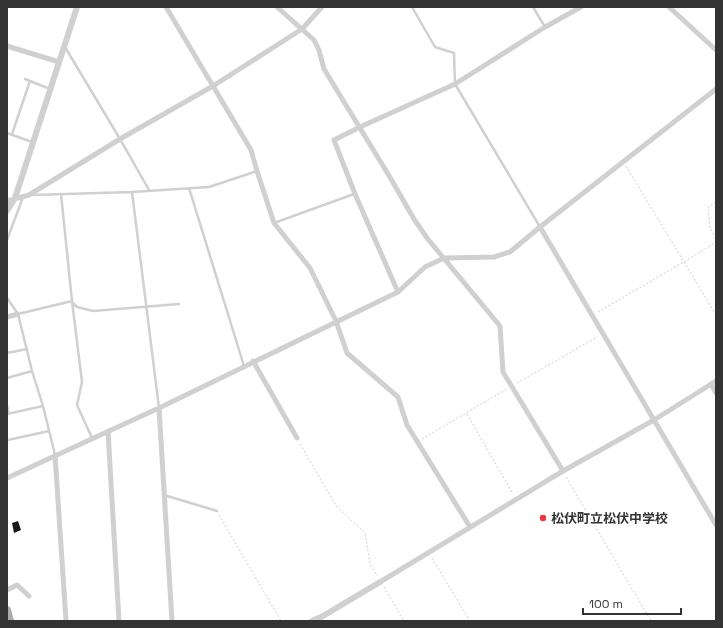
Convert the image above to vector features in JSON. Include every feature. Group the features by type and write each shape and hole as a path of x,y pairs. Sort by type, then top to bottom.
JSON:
{"main road":[{"path":"7,610 10,621"}],"street":[{"path":"7,211 15,198 77,7"},
{"path":"166,7 251,150 274,223 310,268 336,321 347,353 398,397 407,425 470,528"},
{"path":"277,7 314,40 319,50 324,69 414,219 427,238 500,326 503,372 563,471"},
{"path":"7,201 29,195 120,139 213,86 302,29 322,7"},
{"path":"398,292 355,194 334,140 455,84 545,27 581,7"},
{"path":"669,7 716,50"},
{"path":"7,46 59,62"},
{"path":"7,478 159,408 253,361 398,292 425,267 444,258 494,257 510,252 716,89"},
{"path":"540,227 716,525"},
{"path":"7,317 18,314"},
{"path":"253,361 297,438"},
{"path":"312,621 380,582 563,471 654,420 716,381"},
{"path":"711,384 716,392"},
{"path":"159,408 172,621"},
{"path":"108,431 119,621"},
{"path":"55,455 66,621"},
{"path":"7,590 17,585 28,596"}],"lane":[{"path":"412,7 435,47 454,53 455,84 540,227"},
{"path":"533,7 545,27"},
{"path":"64,46 150,191"},
{"path":"25,80 50,89"},
{"path":"12,134 30,81"},
{"path":"7,133 33,142"},
{"path":"29,195 132,192 209,187 257,171"},
{"path":"189,188 244,366"},
{"path":"132,192 159,408"},
{"path":"61,194 82,382 77,405 92,438"},
{"path":"274,223 355,194"},
{"path":"7,240 23,196"},
{"path":"7,298 18,314 55,455"},
{"path":"72,301 77,307 92,311 179,304"},
{"path":"18,314 72,301"},
{"path":"7,353 27,349"},
{"path":"7,378 32,371"},
{"path":"7,405 8,414 42,406"},
{"path":"8,440 49,431"},
{"path":"164,496 217,511"}],"path":[{"path":"624,162 716,315"},
{"path":"716,202 708,207 710,228 716,238"},
{"path":"592,316 716,242"},
{"path":"466,413 516,499"},
{"path":"297,438 337,507 365,533 370,564 404,621"},
{"path":"563,471 651,621"},
{"path":"217,511 281,621"},
{"path":"429,552 470,621"}],"building":[{"path":"18,521 21,530 14,533 12,523"}],"place":[{"name":"松伏町立松伏中学校","path":"543,518"}]}
